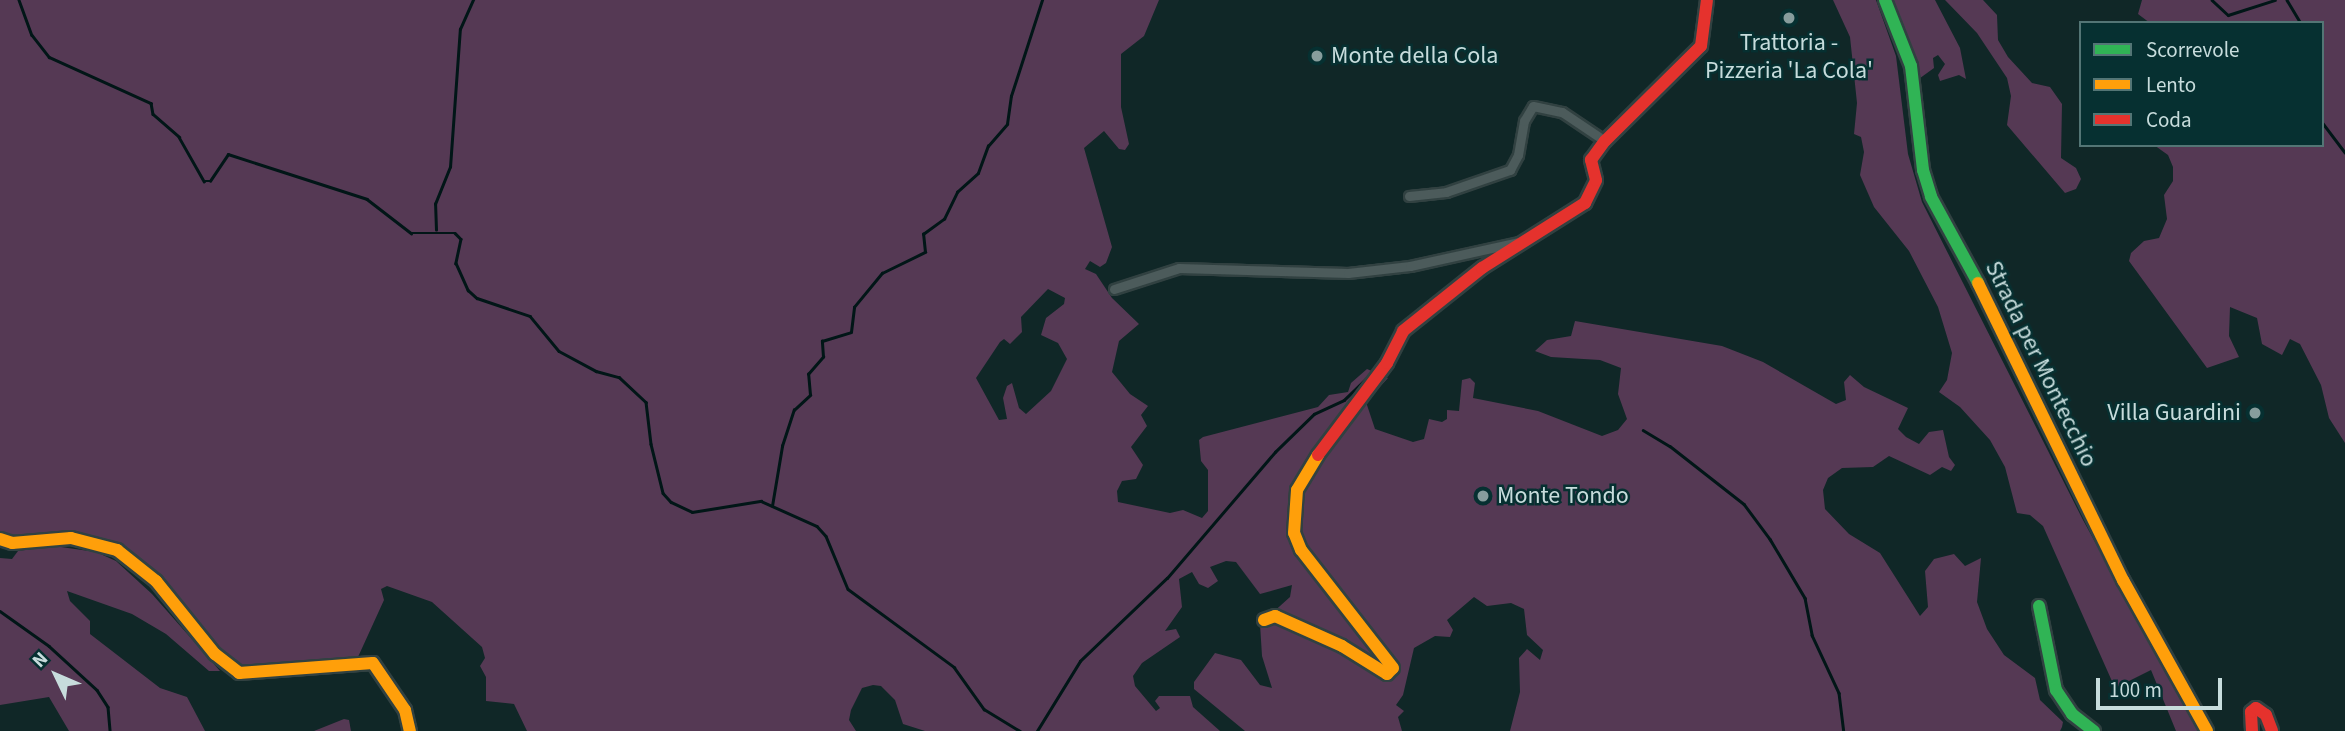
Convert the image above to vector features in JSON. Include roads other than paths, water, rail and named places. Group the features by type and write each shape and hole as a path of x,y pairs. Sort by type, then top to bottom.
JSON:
{"street":[{"path":"1264,620 1275,616 1342,646 1387,674 1393,668 1301,550 1294,533 1297,490 1387,363 1403,331 1482,268 1527,242 1586,202 1596,180 1591,160 1605,141 1701,46 1707,0"},
{"name":"Strada per Montecchio","path":"1885,0 1912,66 1923,170 1931,197 1953,231 2123,580 2207,731"},
{"path":"1409,195 1434,194 1510,170 1518,155 1524,121 1533,106 1562,112 1605,141"},
{"path":"1114,289 1179,268 1349,273 1527,242"},
{"path":"0,539 12,543 46,537 71,538 96,541 117,550 156,581 215,654 239,673 359,660 373,663 405,710 410,731"},
{"path":"2039,606 2056,690 2072,714 2094,731"},
{"path":"2252,731 2251,712 2256,708 2266,715 2272,731"}],"waterway":[{"path":"19,0 32,35 49,57 151,103 153,114 179,137 204,181 210,181 228,154 367,199 411,233 455,233 461,239 456,263 468,290 477,298 530,316 559,351 596,371 619,377 646,402 651,444 663,493 671,502 692,512 761,501 817,526 826,536 848,589 954,667 984,709 1020,731"},
{"path":"436,230 435,204 450,167 460,29 473,0"},
{"path":"772,506 782,446 794,410 810,395 808,374 823,357 822,341 851,332 854,307 882,273 925,252 923,234 944,219 957,192 978,173 988,146 1007,124 1011,96 1042,0"},
{"path":"2212,0 2228,15 2275,0"},
{"path":"2287,0 2300,21"},
{"path":"2324,125 2345,152"},
{"path":"1037,731 1080,661 1167,578 1275,452 1314,414 1344,400 1367,378"},
{"path":"1643,430 1670,446 1744,504 1770,539 1805,598 1812,635 1839,693 1844,731"},
{"path":"0,611 49,646 97,690 108,707 110,731"}],"place":[{"name":"Trattoria - Pizzeria 'La Cola'","path":"1789,18"},
{"name":"Monte della Cola","path":"1317,56"},
{"name":"Villa Guardini","path":"2255,413"},
{"name":"Monte Tondo","path":"1483,496"}]}
